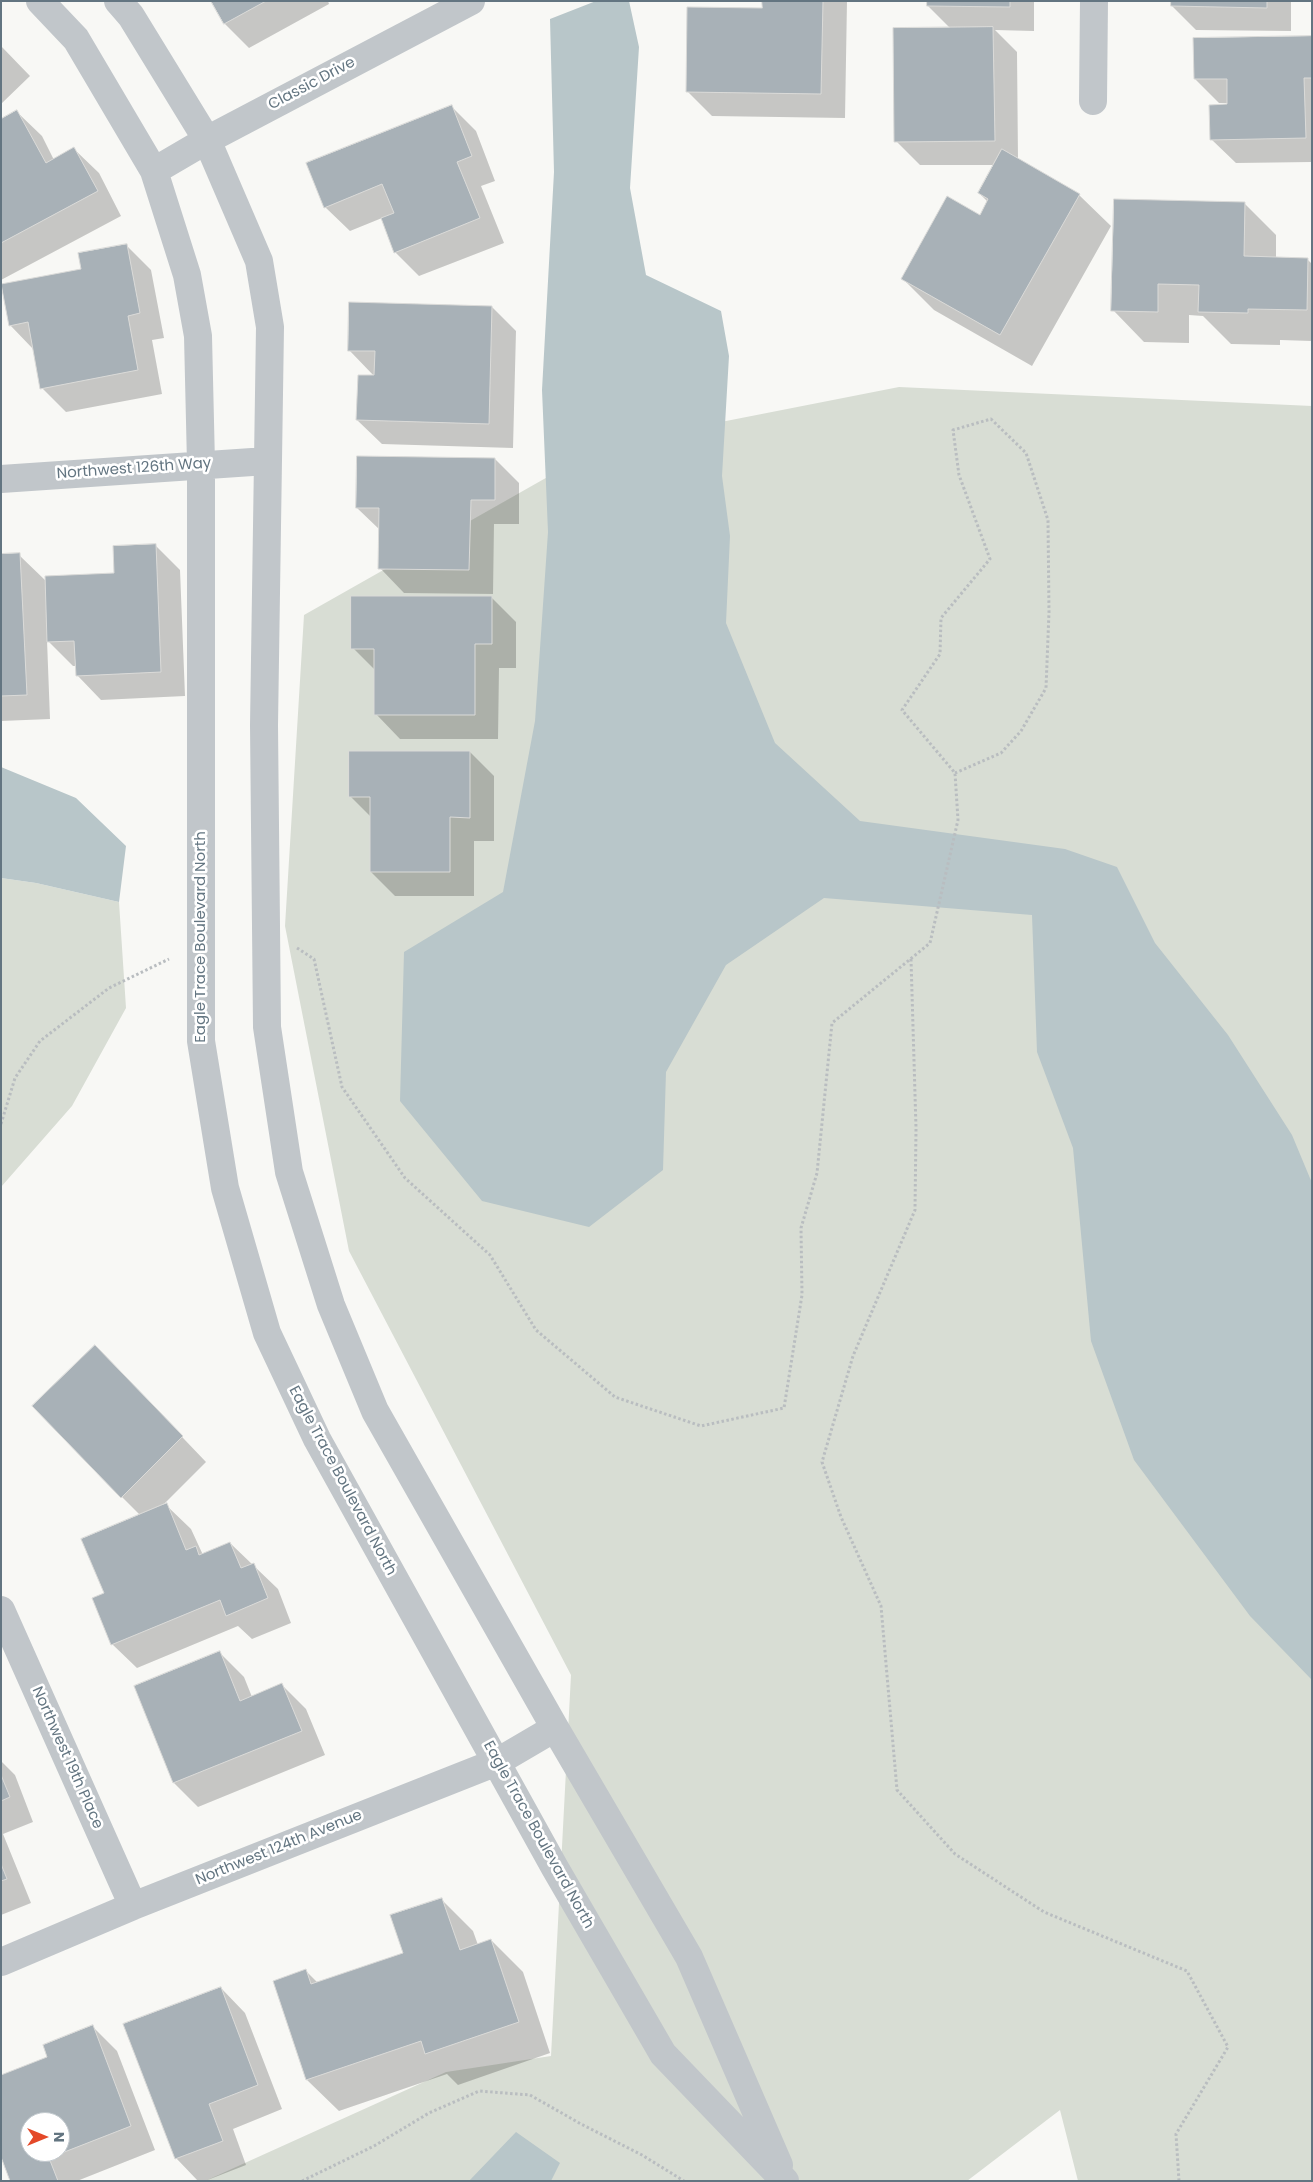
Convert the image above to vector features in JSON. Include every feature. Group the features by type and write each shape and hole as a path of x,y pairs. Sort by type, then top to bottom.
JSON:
{"street":[{"name":"Eagle Trace Boulevard North","path":"40,1 76,39 154,171 187,274 198,336 200,464 200,1041 225,1188 267,1333 317,1439 496,1762 663,2054 785,2181"},
{"name":"Eagle Trace Boulevard North","path":"118,1 132,16 207,140 259,261 270,328 264,725 267,1027 289,1172 331,1305 375,1411 555,1728 689,1957 785,2181"},
{"name":"Classic Drive","path":"154,171 207,140 471,1"},
{"path":"1093,101 1094,1"},
{"name":"Northwest 126th Way","path":"1,479 200,464 267,461"},
{"name":"Northwest 19th Place","path":"1,1610 133,1906"},
{"name":"Northwest 124th Avenue","path":"1,1962 133,1906 496,1762 555,1728"}],"path":[{"path":"267,944 301,948 314,959 342,1086 405,1178 490,1255 536,1330 614,1397 701,1426 784,1408 802,1295 800,1228 817,1173 832,1023 930,943 958,820 955,774 902,710 940,654 941,618 990,558 959,475 952,430 991,419 1026,453 1048,520 1049,612 1046,688 1021,731 1001,753 955,774"},
{"path":"1,1124 14,1078 40,1041 109,988 200,944"},
{"path":"911,958 916,1128 914,1210 854,1356 822,1462 841,1518 881,1606 897,1790 955,1854 1044,1912 1188,1971 1228,2046 1176,2134 1179,2181"},
{"path":"302,2181 374,2146 428,2113 479,2091 530,2095 581,2124 642,2154 684,2181"}],"shaded area":[{"path":"596,1 629,1 639,47 630,188 646,275 721,311 729,356 722,476 730,536 726,623 775,743 860,821 1065,849 1117,867 1155,943 1228,1035 1292,1135 1312,1183 1312,1680 1250,1616 1134,1460 1091,1341 1073,1148 1037,1052 1032,915 824,898 726,965 666,1072 663,1170 589,1227 482,1201 400,1101 404,952 503,892 535,721 548,532 542,390 554,172 550,19"},
{"path":"899,387 1312,406 1312,2181 1078,2181 1060,2110 967,2181 205,2181 446,2072 551,2056 571,1675 349,1251 285,926 304,615 604,445"},
{"path":"1,767 76,798 126,846 119,902 36,883 1,878"},
{"path":"1,878 36,883 119,902 126,1008 72,1106 1,1187"},
{"path":"516,2132 560,2163 551,2181 469,2181"}],"building":[{"path":"211,1 266,1 224,24"},
{"path":"762,1 823,1 821,94 686,92 687,7 762,8"},
{"path":"927,1 1010,1 1010,7 927,6"},
{"path":"1171,1 1267,1 1267,8 1171,6"},
{"path":"993,27 995,141 894,142 893,28"},
{"path":"1312,36 1312,78 1304,78 1306,138 1210,140 1209,105 1227,104 1227,79 1194,79 1193,38"},
{"path":"452,105 472,156 457,162 480,218 394,253 381,218 394,213 382,184 324,208 306,163"},
{"path":"17,110 46,163 74,147 98,191 1,243 1,119"},
{"path":"1002,149 1080,194 1000,335 901,279 947,196 980,215 988,199 978,193"},
{"path":"1114,199 1245,202 1244,256 1308,258 1307,310 1248,309 1248,313 1198,312 1199,285 1158,284 1158,312 1111,311"},
{"path":"127,244 140,313 128,316 138,370 40,389 28,322 9,326 1,284 81,269 78,253"},
{"path":"349,302 492,306 489,424 356,420 358,375 374,375 375,351 348,351"},
{"path":"357,456 495,458 495,500 471,500 469,570 378,569 379,508 356,508"},
{"path":"156,544 161,672 76,676 74,641 47,642 45,576 114,573 113,546"},
{"path":"20,553 27,695 1,696 1,554"},
{"path":"351,596 492,596 492,644 475,644 475,715 374,715 374,649 351,649"},
{"path":"349,751 470,751 470,818 450,817 450,872 370,872 370,797 349,797"},
{"path":"95,1345 183,1436 121,1498 32,1406"},
{"path":"167,1503 186,1550 196,1546 199,1555 230,1542 241,1568 254,1563 268,1598 226,1616 220,1600 111,1645 92,1598 104,1593 81,1539"},
{"path":"220,1651 240,1701 282,1683 302,1731 173,1783 134,1686"},
{"path":"1,1775 10,1797 1,1801"},
{"path":"1,1864 7,1879 1,1881"},
{"path":"442,1898 460,1950 491,1939 519,2022 425,2054 421,2041 306,2080 273,1981 306,1969 311,1984 403,1953 390,1915"},
{"path":"221,1987 258,2085 209,2104 223,2141 175,2159 123,2024"},
{"path":"93,2025 131,2126 70,2150 70,2112 20,2112 20,2162 51,2162 58,2181 10,2181 1,2157 1,2075 47,2057 43,2045"}]}
